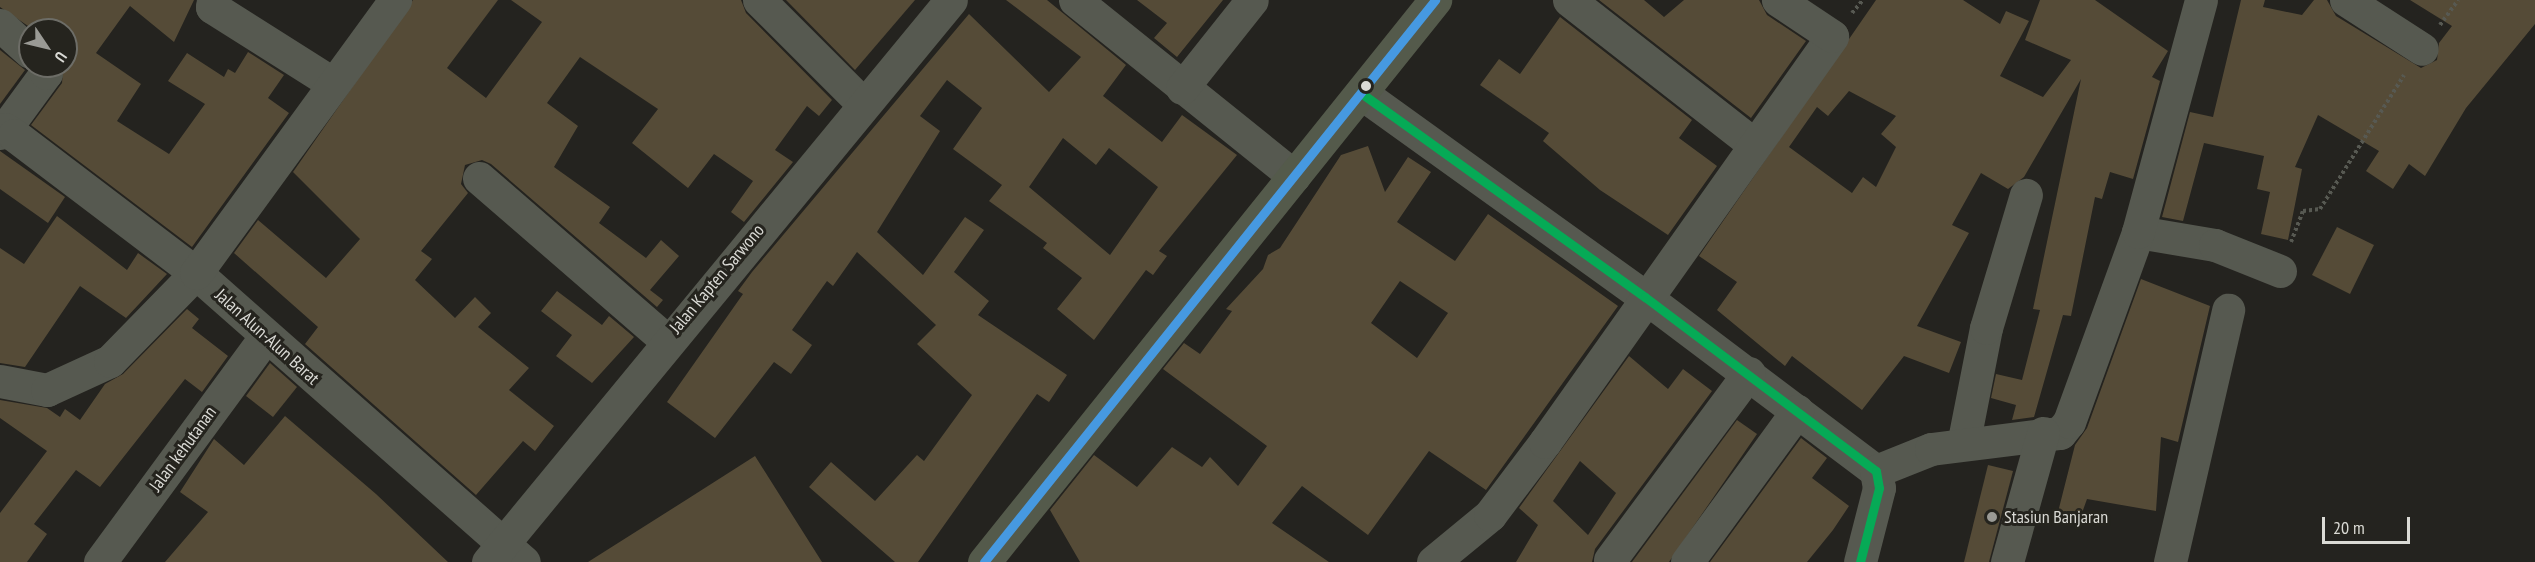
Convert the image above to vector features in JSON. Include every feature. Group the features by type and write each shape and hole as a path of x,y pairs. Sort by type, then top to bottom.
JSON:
{"main road":[{"path":"984,562 1435,0"}],"street":[{"path":"213,0 212,6 332,83"},
{"path":"0,381 47,390 110,361 196,273 332,83 395,0"},
{"path":"759,0 864,105"},
{"path":"1075,0 1294,176"},
{"path":"1182,88 1252,0"},
{"path":"1569,0 1752,143"},
{"path":"1433,562 1490,515 1646,297 1752,143 1832,36 1778,0"},
{"path":"1876,471 1964,440 2060,433 2069,422 2138,232 2201,0"},
{"path":"2346,0 2421,49"},
{"name":"Jalan Kapten Sarwono","path":"504,556 666,340 864,105 941,3"},
{"path":"0,25 18,41"},
{"path":"3,131 42,78"},
{"path":"1361,93 1646,297 1876,471 1879,488 1860,562"},
{"name":"Jalan Alun-Alun Barat","path":"3,131 196,273 504,556"},
{"path":"479,178 666,340"},
{"path":"1964,440 1986,328 2026,195"},
{"path":"2138,232 2215,245 2280,271"},
{"path":"2170,562 2228,310"},
{"name":"Jalan kehutanan","path":"100,562 266,336"},
{"path":"1610,561 1749,373"},
{"path":"1687,562 1797,411"},
{"path":"2007,562 2043,434"}],"path":[{"path":"2280,271 2303,211 2320,209 2421,49 2458,0"}],"building":[{"path":"0,0 194,0 174,42 130,6 96,53 141,84 117,121 169,154 205,104 168,81 187,53 224,77 228,69 235,73 248,52 284,75 268,98 289,113 192,247 31,125 62,83 62,78 78,78 78,18 18,19 0,7"},
{"path":"413,0 498,0 447,68 486,98 542,22 511,0 741,0 746,13 832,100 819,116 807,106 775,150 793,162 744,222 731,212 753,181 714,154 688,188 632,143 658,109 580,57 547,103 578,126 554,167 610,207 599,223 646,258 661,240 679,256 650,290 663,300 657,307 491,164 482,160 465,165 461,184 468,193 421,251 432,259 415,280 455,318 475,297 491,313 478,327 529,368 509,390 554,426 535,451 523,441 476,495 305,344 318,327 234,253 258,220 326,278 360,239 293,172"},
{"path":"786,0 915,0 855,70"},
{"path":"1006,0 1047,0 1126,65 1103,96 1162,142 1182,115 1237,155 1159,251 1167,256 1153,275 1146,270 1094,340 1057,309 1082,278 1043,248 1047,243 989,201 1002,185 953,149 982,108 947,80 920,116 940,131 877,232 923,275 965,217 984,230 954,272 989,301 978,315 1067,375 1049,402 1037,394 918,562 895,562 809,487 831,462 875,501 917,455 924,461 972,395 917,344 936,325 857,252 833,286 827,281 792,330 812,345 791,374 774,362 715,438 667,402 743,294 738,291 752,272 969,14 1049,92 1081,57","holes":["1063,138 1096,165 1109,148 1158,187 1110,255 1029,187"]},
{"path":"1137,0 1223,0 1177,57 1154,38 1167,23"},
{"path":"1599,0 1644,0 1664,17 1684,0 1759,0 1767,15 1806,41 1751,118"},
{"path":"1876,0 1963,0 2000,24 2006,11 2029,21 2000,76 2043,97 2071,60 2025,40 2040,0 2095,0 2168,51 2152,77 2160,81 2133,179 2110,172 2102,199 2095,197 2071,316 2063,315 2034,417 2012,420 2016,405 1991,398 1996,374 2022,380 2040,310 2033,309 2081,79 2024,177 2008,189 1981,173 1952,225 1969,233 1917,326 1961,342 1949,373 1904,356 1862,410 1792,356 1785,366 1717,310 1737,282 1699,256","holes":["1849,91 1896,116 1881,134 1896,147 1876,187 1863,177 1852,193 1789,147 1817,107 1828,116"]},
{"path":"2241,0 2265,0 2263,7 2302,15 2314,0 2327,0 2336,16 2421,68 2437,60 2439,43 2452,26 2410,0 2535,0 2535,24 2466,108 2425,176 2409,164 2393,189 2366,171 2379,151 2318,115 2295,167 2302,169 2288,240 2261,234 2270,192 2257,189 2264,156 2204,143 2183,221 2162,217 2190,112 2213,117"},
{"path":"1560,17 1692,120 1679,138 1717,166 1668,235 1600,190 1543,141 1549,133 1480,85 1499,59 1520,74"},
{"path":"0,50 18,64 19,78 0,104"},
{"path":"1368,146 1385,192 1408,157 1431,172 1397,222 1455,261 1488,214 1618,306 1486,490 1429,451 1368,535 1302,486 1272,523 1329,562 1080,562 1050,510 1094,455 1137,487 1172,447 1202,467 1210,457 1238,486 1267,446 1163,369 1184,343 1200,354 1232,311 1226,309 1263,269 1268,255 1280,248 1341,155","holes":["1400,281 1448,313 1417,358 1371,323"]},
{"path":"0,151 65,197 48,223 0,189"},
{"path":"57,216 127,270 138,253 167,274 126,318 80,286 25,367 0,363 0,248 24,264"},
{"path":"2337,227 2374,245 2350,294 2312,275"},
{"path":"2141,279 2210,306 2178,442 2161,437 2156,511 2087,499 2082,513 2058,512 2075,445 2087,428"},
{"path":"557,291 602,325 609,316 634,337 592,383 556,356 572,335 541,311"},
{"path":"187,309 199,319 192,328 228,356 202,392 185,379 100,487 76,470 34,524 47,534 27,562 0,562 0,513 47,451 0,418 0,400 47,408 60,417 65,409 80,420 105,384 123,374"},
{"path":"1629,356 1668,389 1683,369 1712,391 1595,549 1592,562 1516,562 1538,525 1519,508","holes":["1580,461 1616,493 1588,535 1553,501"]},
{"path":"270,363 297,387 273,417 246,396"},
{"path":"285,416 376,494 448,562 165,562 208,512 180,492 214,439 244,465"},
{"path":"1737,420 1757,434 1669,562 1632,562"},
{"path":"1801,438 1827,458 1812,478 1849,506 1833,530 1807,562 1710,562"},
{"path":"755,456 822,562 588,562 686,500"},
{"name":"Stasiun Banjaran","path":"1988,465 2013,471 1989,562 1964,562"}],"transit line":[{"path":"984,562 1435,0"},
{"path":"1361,93 1645,297 1876,471 1879,488 1860,562"}],"place":[{"name":"Stasiun Banjaran","path":"1992,517"}]}
